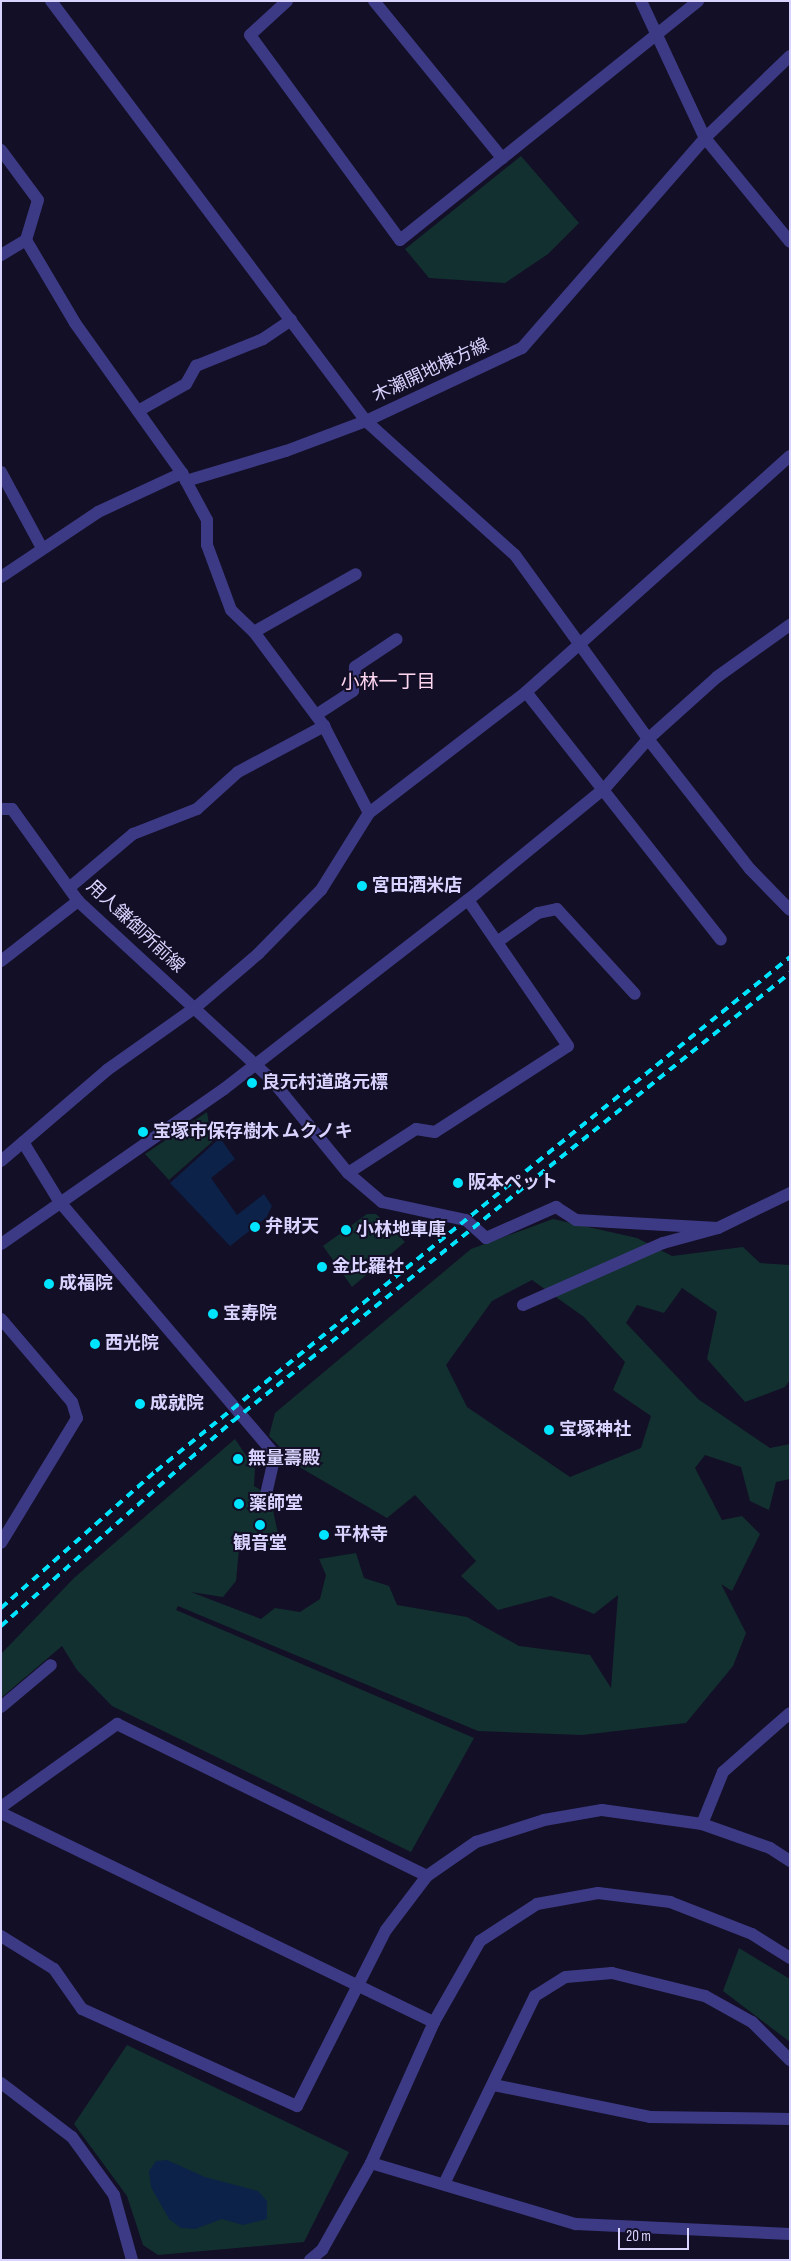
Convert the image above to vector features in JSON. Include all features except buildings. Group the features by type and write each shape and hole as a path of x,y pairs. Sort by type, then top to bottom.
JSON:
{"street":[{"path":"50,1 366,421 515,555 648,739 750,869 790,910"},
{"path":"287,1 250,35 400,240 698,1"},
{"path":"374,1 502,158"},
{"path":"641,1 705,138 790,242"},
{"name":"木瀬開地棟方線","path":"1,577 98,512 184,477 366,421 522,348 705,138 790,56"},
{"path":"1,150 38,200 26,240 1,255"},
{"path":"26,240 75,323 184,477 207,520 207,545 231,610 254,632 320,721 369,813"},
{"path":"138,411 186,384 196,366 263,339 290,320"},
{"path":"1,1161 107,1070 196,1007 258,954 321,890 369,813 526,692 790,456"},
{"path":"1,472 42,548"},
{"path":"254,632 356,574"},
{"path":"1,1244 59,1201 256,1065 468,900 605,788 648,739 717,678 790,625"},
{"path":"69,888 133,834 197,809 238,772 320,721 353,691 355,667 396,638"},
{"path":"526,692 605,788 720,940"},
{"name":"用人鎌御所前線","path":"1,809 12,809 78,901 196,1007 256,1065 348,1173 382,1202 466,1220 486,1238 556,1207 576,1220 718,1228"},
{"path":"348,1173 416,1129 435,1132 568,1046 468,900"},
{"path":"1,961 78,901"},
{"path":"497,942 538,912 557,909 635,994"},
{"path":"24,1142 59,1201 275,1455 264,1503"},
{"path":"523,1305 663,1243 718,1228 790,1193"},
{"path":"1,1319 72,1402 77,1418 1,1543"},
{"path":"1,1707 51,1665"},
{"path":"702,1824 723,1772 790,1713"},
{"path":"1,1807 117,1724 428,1876"},
{"path":"1,1936 54,1969 82,2008 297,2106 356,1986 386,1930 428,1876 476,1842 544,1820 602,1810 702,1824 770,1848 790,1861"},
{"path":"1,1813 434,2022"},
{"path":"310,2260 322,2250 371,2162 434,2022 480,1941 537,1904 598,1893 670,1902 752,1934 790,1958"},
{"path":"444,2184 494,2085 535,1996 566,1977 612,1973 705,1996 752,2022 790,2060"},
{"path":"1,2083 72,2137 109,2187 132,2260"},
{"path":"494,2085 650,2117 790,2119"},
{"path":"371,2162 576,2224 790,2234"}],"green space":[{"path":"521,156 579,223 548,254 505,283 429,278 405,249"},
{"path":"207,1112 212,1142 169,1180 145,1154"},
{"path":"367,1214 376,1214 405,1242 352,1287 323,1246"},
{"path":"553,1219 637,1238 672,1256 743,1247 760,1263 790,1265 790,1380 785,1387 745,1402 707,1359 717,1312 682,1288 664,1313 637,1305 626,1323 698,1399 770,1448 790,1444 790,1479 776,1482 769,1510 750,1501 741,1467 705,1455 695,1468 722,1520 742,1516 760,1534 732,1591 721,1584 746,1633 733,1666 686,1723 582,1735 478,1731 178,1606 176,1610 474,1738 411,1852 112,1706 77,1670 62,1646 1,1698 1,1654 74,1578 235,1439 255,1469 254,1486 270,1496 281,1548 248,1539 239,1549 236,1581 223,1597 191,1592 261,1619 275,1608 300,1612 320,1599 326,1575 319,1559 356,1553 364,1578 389,1586 397,1605 467,1617 519,1646 590,1655 611,1688 618,1595 594,1614 551,1596 498,1610 461,1576 476,1561 415,1495 387,1518 301,1468 269,1436 275,1413 471,1249","holes":["532,1280 584,1317 625,1362 613,1390 651,1416 641,1448 570,1477 467,1407 446,1365 492,1301"]},
{"path":"739,1948 790,1979 790,2042 723,1991"},
{"path":"127,2045 349,2152 304,2242 158,2255 143,2245 127,2196 74,2124"}],"water":[{"path":"220,1138 235,1159 211,1178 237,1215 264,1194 272,1206 266,1218 230,1246 170,1183"},
{"path":"167,2160 205,2177 258,2191 267,2201 267,2219 243,2225 222,2219 195,2229 181,2228 169,2219 151,2187 149,2171 156,2161"}],"railway":[{"path":"1,1608 156,1471 790,957"},
{"path":"1,1626 233,1421 790,973"}],"place":[{"name":"宮田酒米店","path":"362,886"},
{"name":"良元村道路元標","path":"252,1083"},
{"name":"宝塚市保存樹木 ムクノキ","path":"143,1132"},
{"name":"阪本ペット","path":"458,1183"},
{"name":"弁財天","path":"255,1227"},
{"name":"小林地車庫","path":"346,1230"},
{"name":"金比羅社","path":"322,1267"},
{"name":"成福院","path":"49,1284"},
{"name":"宝寿院","path":"213,1314"},
{"name":"西光院","path":"95,1344"},
{"name":"成就院","path":"140,1404"},
{"name":"宝塚神社","path":"549,1430"},
{"name":"無量壽殿","path":"238,1459"},
{"name":"薬師堂","path":"239,1504"},
{"name":"観音堂","path":"260,1525"},
{"name":"平林寺","path":"324,1535"}],"district":[{"name":"小林一丁目","path":"388,683"}]}
